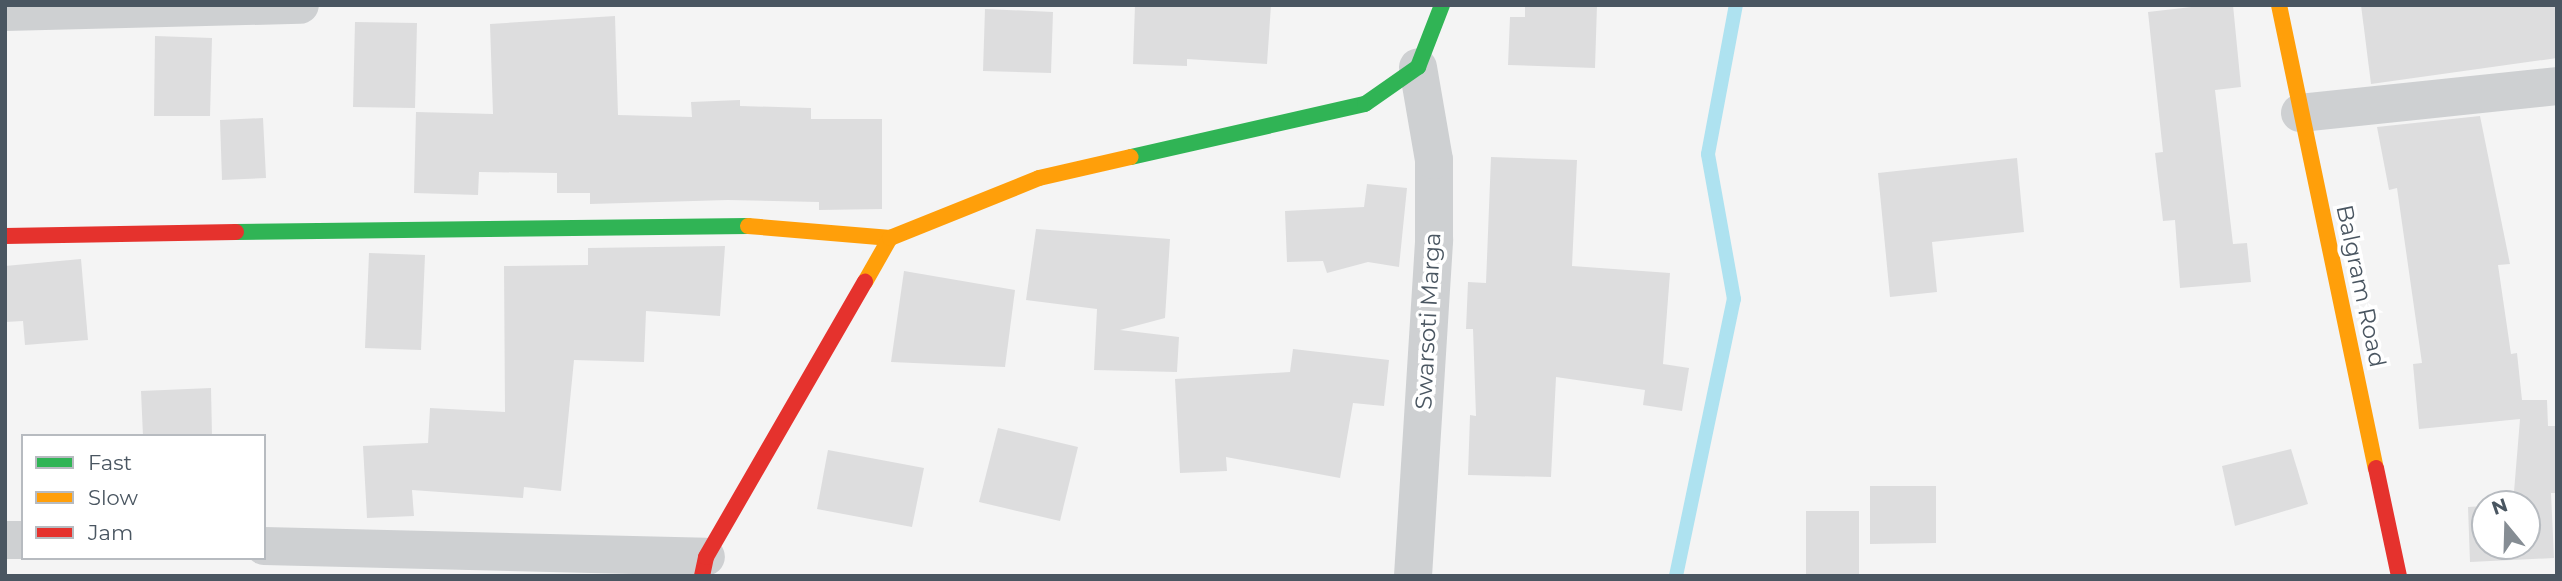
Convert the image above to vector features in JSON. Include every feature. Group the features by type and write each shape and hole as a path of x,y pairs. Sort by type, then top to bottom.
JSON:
{"street":[{"path":"5,12 300,5"},
{"path":"5,236 726,223 890,238 1039,178 1365,104 1418,67 1442,5"},
{"name":"Balgram Road","path":"2279,5 2399,576"},
{"name":"Swarsoti Marga","path":"1413,576 1434,240 1434,160 1418,67"},
{"path":"2300,113 2557,86"},
{"path":"266,546 704,566 890,238"}],"building":[{"path":"1135,5 1271,5 1267,64 1187,59 1187,66 1133,64"},
{"path":"1525,5 1597,5 1595,68 1508,65 1510,17 1525,17"},
{"path":"2233,5 2241,87 2215,90 2233,244 2247,243 2251,282 2180,288 2175,220 2163,221 2155,153 2163,152 2148,12"},
{"path":"2361,5 2557,5 2557,58 2371,84"},
{"path":"985,9 1053,12 1051,73 983,71"},
{"path":"615,16 618,115 692,117 691,102 740,100 740,106 811,108 811,119 882,119 882,209 819,210 819,202 728,200 590,204 590,193 557,193 557,173 479,172 478,195 414,193 416,112 493,114 490,24"},
{"path":"355,22 417,23 415,108 353,107"},
{"path":"155,36 212,38 210,116 154,116"},
{"path":"2480,116 2510,264 2498,265 2511,354 2517,353 2522,400 2547,400 2548,426 2557,426 2557,493 2551,493 2554,558 2541,559 2541,490 2514,490 2520,419 2419,429 2413,364 2422,363 2397,188 2389,190 2377,127"},
{"path":"263,118 266,178 222,180 220,120"},
{"path":"1491,157 1577,160 1572,266 1670,273 1663,364 1689,368 1682,411 1643,405 1645,390 1556,377 1551,477 1468,475 1470,415 1476,416 1473,329 1466,329 1468,282 1486,283"},
{"path":"2017,158 2024,232 1932,242 1937,292 1890,297 1878,173"},
{"path":"1367,184 1407,188 1399,267 1368,262 1327,273 1323,261 1287,262 1285,211 1364,207"},
{"path":"1036,229 1170,239 1165,318 1120,330 1179,337 1177,372 1094,370 1097,309 1026,300"},
{"path":"725,246 720,316 646,311 644,362 574,360 561,491 524,487 523,498 412,490 414,516 367,518 363,446 428,443 430,408 505,412 504,266 588,265 588,248"},
{"path":"369,253 425,255 421,350 365,348"},
{"path":"81,259 88,340 25,345 23,321 5,322 5,266"},
{"path":"904,271 1015,290 1005,367 891,362"},
{"path":"1293,349 1389,360 1384,406 1353,403 1340,478 1226,457 1227,471 1180,473 1175,379 1290,372"},
{"path":"211,388 212,434 143,434 141,391"},
{"path":"998,428 1078,447 1060,521 979,502"},
{"path":"2291,449 2308,504 2235,526 2222,466"},
{"path":"828,450 924,468 912,527 817,509"},
{"path":"1870,486 1936,486 1936,543 1870,544"},
{"path":"2468,507 2471,507 2471,560 2512,560 2470,562"},
{"path":"1806,511 1859,511 1859,576 1806,576"}],"waterway":[{"path":"1676,576 1734,299 1708,154 1736,5"}],"traffic: fast":[{"path":"1131,157 1365,104 1418,67 1442,5"},
{"path":"236,232 748,226"}],"traffic: slow":[{"path":"2279,5 2376,468"},
{"path":"865,282 890,238 1039,178 1131,157"},
{"path":"748,226 890,238"}],"traffic: jam":[{"path":"5,236 236,232"},
{"path":"702,576 706,557 865,282"},
{"path":"2376,468 2399,576"}]}
